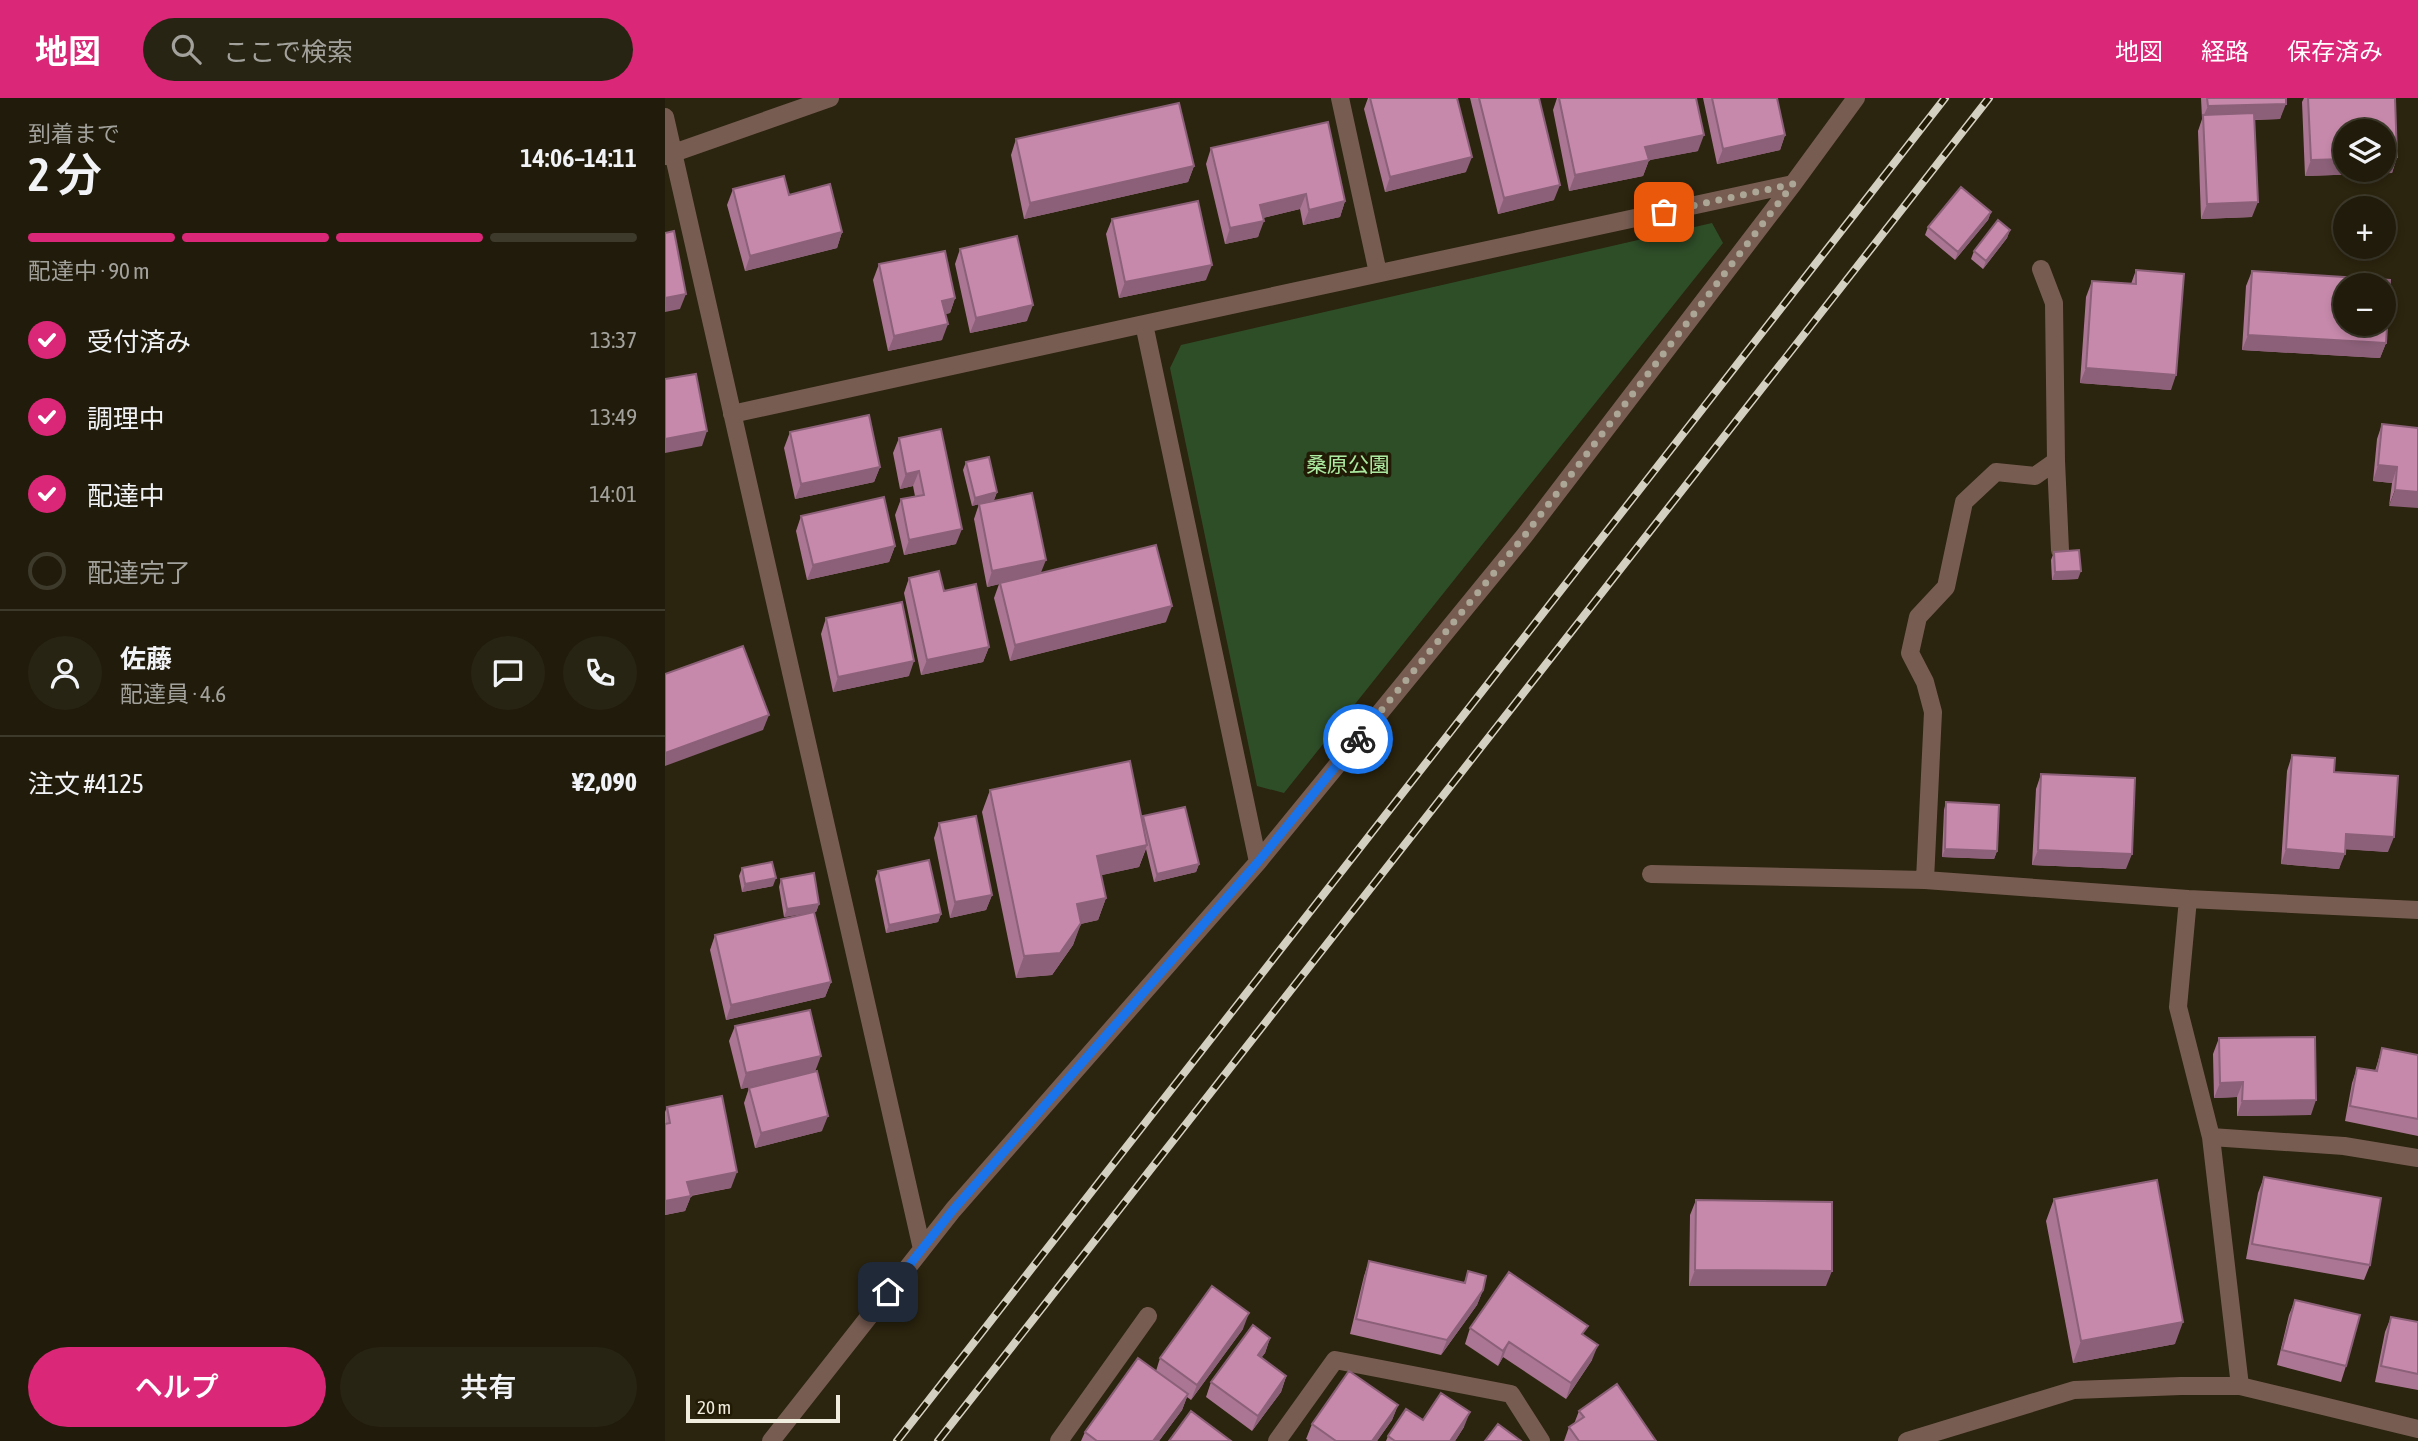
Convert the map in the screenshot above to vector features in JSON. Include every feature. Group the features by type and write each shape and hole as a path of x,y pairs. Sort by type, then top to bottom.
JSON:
{"street":[{"path":"668,155 830,98"},
{"path":"1340,98 1378,273"},
{"path":"771,1441 953,1210 1258,862 1525,535 1856,98"},
{"path":"665,117 668,155 732,414 922,1249"},
{"path":"732,414 1793,184"},
{"path":"2041,269 2054,303 2060,550"},
{"path":"1144,324 1258,862"},
{"path":"1925,880 1933,712 1924,682 1910,653 1918,617 1946,587 1964,502 1996,472 2035,476 2056,461"},
{"path":"1651,874 1925,880 2188,899 2418,910"},
{"path":"2188,899 2178,1007 2211,1137 2240,1386"},
{"path":"2211,1137 2344,1146 2418,1158"},
{"path":"1059,1441 1148,1315"},
{"path":"1277,1441 1335,1360 1511,1394 1541,1441"},
{"path":"1907,1441 2074,1390 2181,1386 2240,1386 2418,1429"}],"green space":[{"name":"桑原公園","path":"1712,223 1723,243 1284,793 1257,786 1170,368 1181,345"}],"building":[{"path":"1370,98 1457,98 1472,157 1390,177"},
{"path":"1479,98 1539,98 1560,185 1504,198"},
{"path":"1559,98 1696,98 1704,135 1645,147 1649,160 1575,175"},
{"path":"1712,98 1777,98 1785,135 1723,149"},
{"path":"2207,98 2286,98 2286,104 2208,106"},
{"path":"2308,98 2395,98 2396,119 2333,119 2333,159 2311,160"},
{"path":"1179,103 1194,166 1030,203 1016,139"},
{"path":"2254,113 2258,202 2207,204 2203,115"},
{"path":"1328,122 1345,201 1309,210 1306,194 1260,205 1264,221 1230,228 1211,148"},
{"path":"784,176 789,195 830,184 842,232 750,256 733,189"},
{"path":"1961,187 1991,212 1958,252 1928,227"},
{"path":"1198,201 1212,265 1125,282 1112,219"},
{"path":"1998,220 2010,230 1986,261 1974,251"},
{"path":"674,231 686,294 665,298 665,233"},
{"path":"1017,236 1033,305 976,318 960,249"},
{"path":"945,251 955,298 942,301 948,324 894,336 879,264"},
{"path":"2136,270 2184,274 2176,375 2086,368 2092,281 2136,284"},
{"path":"2252,271 2333,276 2333,336 2386,336 2386,343 2248,335"},
{"path":"696,374 707,431 665,439 665,379"},
{"path":"869,415 880,467 801,484 790,432"},
{"path":"2382,424 2418,428 2418,492 2395,490 2397,467 2378,465"},
{"path":"941,429 962,529 909,540 901,499 924,495 919,471 906,474 899,438"},
{"path":"989,457 997,492 975,498 966,462"},
{"path":"1032,493 1046,560 992,571 979,504"},
{"path":"884,497 895,546 813,565 801,516"},
{"path":"1156,545 1172,606 1015,645 1000,583"},
{"path":"2079,550 2081,571 2055,572 2054,552"},
{"path":"939,571 944,591 976,584 989,647 927,660 909,578"},
{"path":"902,602 914,661 838,677 826,618"},
{"path":"743,646 769,715 665,753 665,674"},
{"path":"2292,755 2335,758 2334,772 2398,776 2394,837 2346,834 2345,854 2286,849"},
{"path":"1130,761 1147,845 1097,856 1106,898 1077,904 1081,923 1060,953 1024,956 990,790"},
{"path":"2041,774 2135,778 2132,854 2038,850"},
{"path":"1946,802 1999,805 1997,851 1945,849"},
{"path":"1185,807 1199,864 1157,874 1143,816"},
{"path":"976,816 992,895 955,902 939,823"},
{"path":"929,860 941,914 889,925 878,871"},
{"path":"772,862 776,878 745,884 742,868"},
{"path":"814,873 819,904 787,909 781,879"},
{"path":"814,912 831,982 731,1005 715,935"},
{"path":"810,1010 821,1056 746,1073 735,1026"},
{"path":"2315,1037 2316,1100 2242,1101 2243,1082 2220,1083 2219,1038"},
{"path":"2382,1048 2418,1055 2418,1119 2350,1106 2357,1068 2377,1071"},
{"path":"817,1071 828,1116 761,1133 749,1088"},
{"path":"722,1096 737,1172 687,1182 691,1196 665,1201 665,1124 670,1123 667,1107"},
{"path":"2264,1177 2381,1198 2370,1265 2252,1244"},
{"path":"2157,1180 2183,1322 2081,1341 2054,1199"},
{"path":"1696,1200 1832,1202 1832,1271 1695,1270"},
{"path":"1369,1261 1465,1283 1468,1271 1486,1276 1483,1290 1447,1340 1356,1319"},
{"path":"1509,1272 1588,1326 1582,1334 1598,1345 1571,1383 1509,1342 1503,1351 1470,1328"},
{"path":"1212,1286 1249,1313 1197,1385 1160,1358"},
{"path":"2295,1300 2360,1315 2346,1366 2282,1350"},
{"path":"2391,1317 2418,1322 2418,1374 2381,1366"},
{"path":"1253,1325 1270,1338 1258,1355 1286,1376 1258,1416 1211,1382"},
{"path":"1138,1358 1188,1394 1153,1441 1097,1441 1085,1432"},
{"path":"1349,1371 1398,1405 1372,1441 1336,1441 1312,1424"},
{"path":"1617,1384 1656,1441 1579,1441 1569,1427 1584,1417 1579,1411"},
{"path":"1441,1393 1470,1412 1450,1441 1395,1441 1388,1436 1406,1409 1423,1420"},
{"path":"1191,1411 1231,1441 1169,1441"},
{"path":"1498,1424 1521,1441 1485,1441"}],"railway":[{"path":"897,1441 1945,98"},
{"path":"938,1441 1989,98"}],"way so far":[{"path":"1358,739 1525,535 1793,184 1664,212"}],"route":[{"path":"888,1292 953,1210 1258,862 1358,739"}]}
